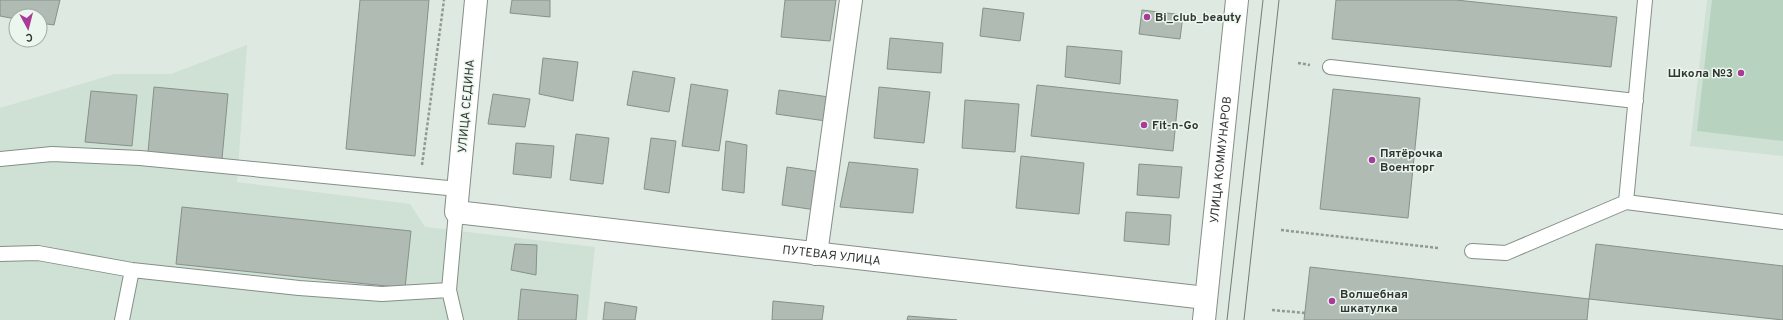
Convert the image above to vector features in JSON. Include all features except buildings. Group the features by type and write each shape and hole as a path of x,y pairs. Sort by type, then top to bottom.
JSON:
{"street":[{"name":"УЛИЦА СЕДИНА","path":"456,212 476,0"},
{"path":"816,254 851,0"},
{"name":"УЛИЦА КОММУНАРОВ","path":"1204,320 1237,0"},
{"name":"ПУТЕВАЯ УЛИЦА","path":"456,212 1206,298"}],"lane":[{"path":"1626,202 1645,0"},
{"path":"1330,67 1636,101"},
{"path":"0,159 52,154 140,158 458,189"},
{"path":"1472,251 1506,253 1626,202 1783,222"},
{"path":"456,212 448,290 456,320"},
{"path":"0,254 38,253 132,270 299,288 382,294 448,290"},
{"path":"122,320 132,270"}],"path":[{"path":"419,185 444,0"},
{"path":"1280,230 1438,248"},
{"path":"1272,310 1304,313"}],"shaded area":[{"name":"Школа №3","path":"1707,0 1783,0 1783,156 1690,146"},
{"name":"Школа №3","path":"1712,0 1783,0 1783,141 1697,131"},
{"path":"247,45 237,182 410,204 425,227 595,247 587,320 0,320 0,108 115,74 171,74"}],"tram line":[{"path":"1227,320 1263,0"},
{"path":"1244,320 1279,0"}],"place":[{"name":"Bi_club_beauty","path":"1147,17"},
{"name":"Школа №3","path":"1741,73"},
{"name":"Fit-n-Go","path":"1144,125"},
{"name":"Пятёрочка Военторг","path":"1372,160"},
{"name":"Волшебная шкатулка","path":"1332,301"}]}
